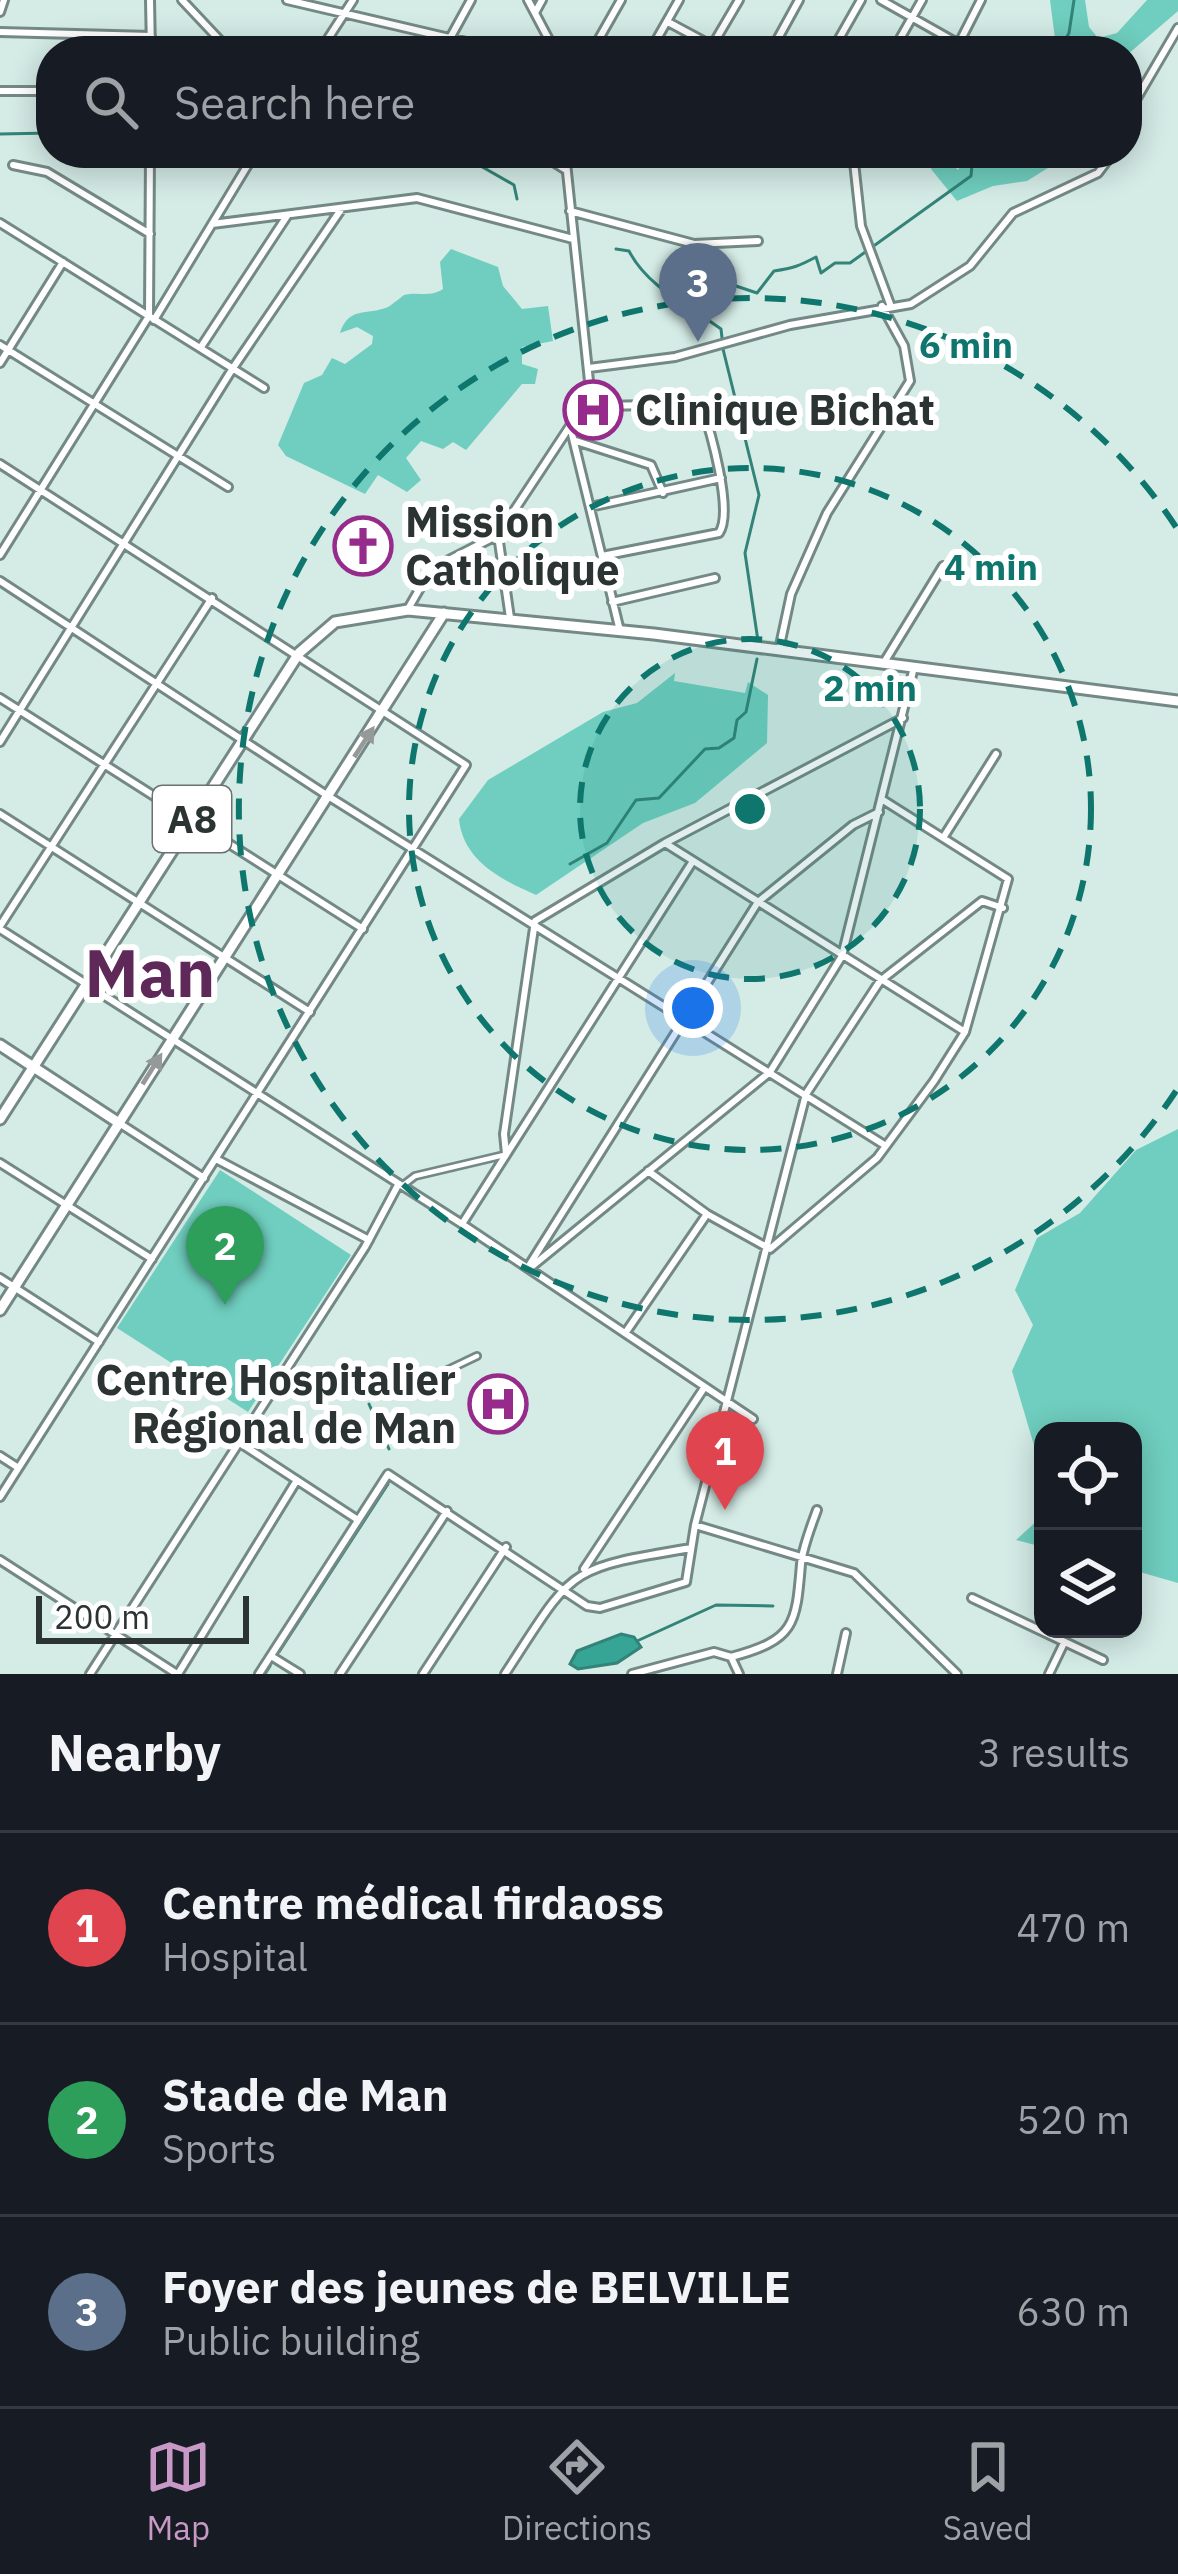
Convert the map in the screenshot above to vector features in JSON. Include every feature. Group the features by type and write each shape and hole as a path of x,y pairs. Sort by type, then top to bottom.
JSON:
{"main road":[{"name":"A8","path":"0,1119 299,653 335,622 408,610 510,618 1178,701"},
{"name":"A8","path":"0,1310 444,613"},
{"path":"0,1046 119,1123"}],"street":[{"path":"0,12 4,0"},
{"path":"0,32 151,36 151,0"},
{"path":"182,0 216,36"},
{"path":"287,0 434,36"},
{"path":"329,36 353,0"},
{"path":"452,36 471,0"},
{"path":"528,0 547,36"},
{"path":"536,11 542,0"},
{"path":"601,36 621,0"},
{"path":"659,36 679,0"},
{"path":"718,36 739,0"},
{"path":"779,36 799,0"},
{"path":"841,36 861,0"},
{"path":"881,0 939,36"},
{"path":"901,36 922,0"},
{"path":"963,36 982,0"},
{"path":"668,22 691,36"},
{"path":"1142,89 1178,28"},
{"path":"0,91 36,91"},
{"path":"13,165 47,172 150,234"},
{"path":"150,168 152,318"},
{"path":"0,555 94,400 152,318 246,168"},
{"path":"408,610 431,569 499,535 585,398 589,368 563,168"},
{"path":"779,650 791,594 826,513 910,381 904,346 865,242 855,168"},
{"path":"589,368 676,357 790,325 911,304 957,277 1013,213 1101,168"},
{"path":"212,224 417,198 574,239"},
{"path":"0,742 232,368 342,208"},
{"path":"570,211 694,244 758,241"},
{"path":"200,346 287,216"},
{"path":"0,224 264,388"},
{"path":"0,363 4,347 63,262"},
{"path":"4,347 229,487"},
{"path":"585,398 601,406 701,404 721,478 725,523 719,533 602,556"},
{"path":"571,426 620,631"},
{"path":"576,441 651,465 663,493"},
{"path":"0,464 466,765 0,1497"},
{"path":"590,507 721,478"},
{"path":"499,535 510,618"},
{"path":"883,664 943,566"},
{"path":"612,602 715,578"},
{"path":"0,580 160,681 328,796 535,920 886,1146"},
{"path":"212,598 0,927 529,1267 753,1419"},
{"path":"529,1267 770,1072 842,956 914,667"},
{"path":"0,698 363,929"},
{"path":"535,920 665,843 904,717"},
{"path":"943,838 996,754"},
{"path":"770,1249 886,1146 965,1032 1009,885 1005,874 883,800"},
{"path":"529,1267 758,902 853,824 879,812"},
{"path":"0,814 310,1012"},
{"path":"665,843 965,1032"},
{"path":"462,1224 693,861"},
{"path":"260,1674 388,1474 593,1608 683,1585 806,1094 880,981 982,901 1003,908"},
{"path":"506,1155 504,1134 535,920"},
{"path":"119,1123 204,1178"},
{"path":"90,1674 369,1240 400,1184 495,1153 506,1155"},
{"path":"216,1159 369,1240"},
{"path":"0,1162 152,1259"},
{"path":"648,1171 707,1214 770,1249"},
{"path":"626,1332 707,1214"},
{"path":"0,1278 99,1342"},
{"path":"433,1377 477,1356"},
{"path":"505,1674 562,1586 584,1569 704,1388"},
{"path":"240,1443 358,1520"},
{"path":"0,1456 19,1468"},
{"path":"0,1560 177,1674 297,1480"},
{"path":"632,1674 714,1652 731,1657 772,1645 784,1634 802,1595 802,1556 817,1510"},
{"path":"340,1674 447,1511"},
{"path":"695,1525 802,1556 864,1580 957,1674"},
{"path":"423,1674 506,1547"},
{"path":"584,1569 692,1548"},
{"path":"972,1598 1103,1660"},
{"path":"837,1674 846,1633"},
{"path":"1049,1674 1064,1645"},
{"path":"271,1656 300,1674"},
{"path":"731,1657 739,1674"}],"shaded area":[{"path":"1050,0 1085,0 1089,27 1096,36 1055,36"},
{"path":"1147,0 1178,0 1178,11 1142,42 1142,36 1106,36 1117,33"},
{"path":"1048,168 1027,181 993,186 957,201 931,169"},
{"path":"451,249 498,267 503,286 522,309 548,306 553,341 522,347 522,364 538,369 535,384 522,384 466,450 453,442 443,449 421,441 406,458 421,480 407,492 378,475 365,494 286,456 278,445 304,383 322,375 332,358 345,364 372,344 373,336 357,327 340,333 344,324 359,313 388,307 404,295 443,289 440,262"},
{"path":"675,673 674,681 745,693 748,682 768,695 767,743 695,803 643,823 536,895 476,858 459,819 488,780 603,712 637,703"},
{"path":"1178,1129 1178,1583 1142,1573 1142,1422 1034,1422 1034,1445 1012,1371 1033,1325 1015,1290 1037,1238 1080,1213 1136,1150"},
{"path":"220,1170 351,1255 248,1412 117,1328"},
{"path":"1034,1523 1034,1545 1016,1540"},
{"path":"621,1634 634,1637 641,1647 617,1663 578,1669 570,1664 577,1651"}],"waterway":[{"path":"1067,36 1074,0"},
{"path":"0,134 36,133"},
{"path":"484,168 514,185 517,199"},
{"path":"699,311 736,286 757,293 774,271 816,257 821,273 835,263 850,263 971,176 972,168"},
{"path":"616,249 629,251 658,286 721,329 722,338"},
{"path":"723,349 759,495 745,553 758,641"},
{"path":"570,864 607,843 636,800 659,798 705,749 719,748 734,738 737,720 746,712 757,659"},
{"path":"369,1404 389,1449"},
{"path":"279,1652 388,1484"},
{"path":"637,1641 716,1605 773,1606"},
{"path":"265,1674 270,1666"}],"place":[{"name":"Foyer des jeunes de BELVILLE","path":"698,342"},
{"name":"Clinique Bichat","path":"593,410"},
{"name":"Mission Catholique","path":"363,546"},
{"name":"Stade de Man","path":"225,1305"},
{"name":"Centre Hospitalier Régional de Man","path":"498,1404"},
{"name":"Centre médical firdaoss","path":"725,1510"}],"district":[{"name":"Man","path":"150,974"}]}
